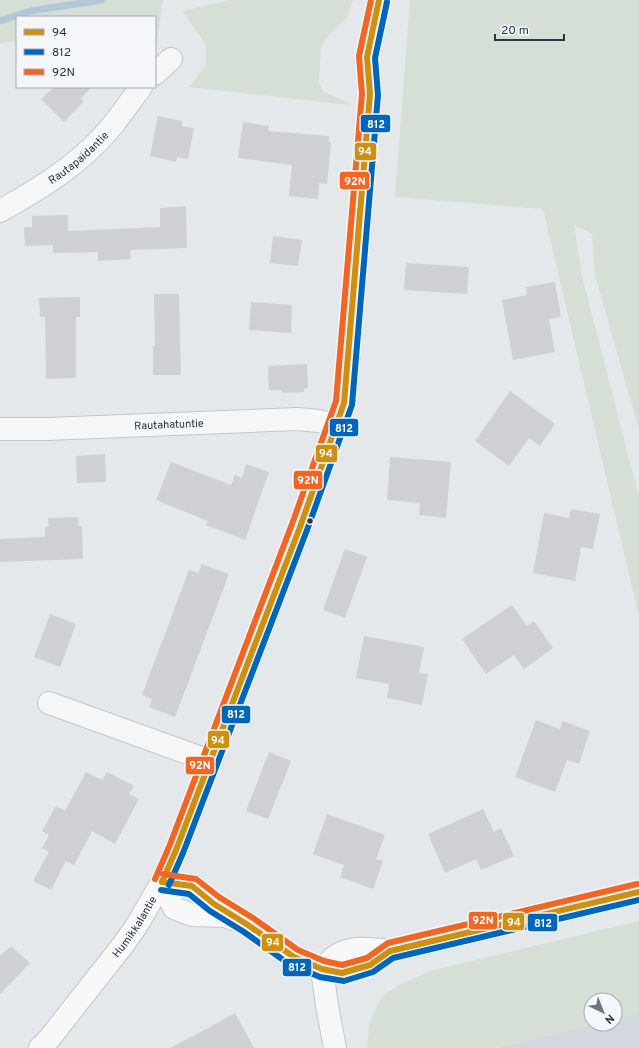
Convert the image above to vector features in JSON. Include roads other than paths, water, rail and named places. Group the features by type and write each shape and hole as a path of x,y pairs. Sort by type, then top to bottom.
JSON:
{"street":[{"name":"Humikkalantie","path":"40,1048 62,1024 137,925 162,882 176,850 300,527 337,425 344,403 347,380 370,94 367,57 379,0"},
{"path":"156,73 171,59"},
{"name":"Rautapaidantie","path":"0,211 50,182 80,159 111,128 140,88"},
{"name":"Rautahatuntie","path":"0,429 47,429 297,419 319,421 337,425"},
{"path":"49,702 210,761"},
{"path":"162,882 174,908 192,915 226,916 248,925 294,957 322,969 342,973 370,965 390,951 639,892"},
{"path":"322,969 335,1048"}],"waterway":[{"path":"0,21 30,11 102,0"}]}
